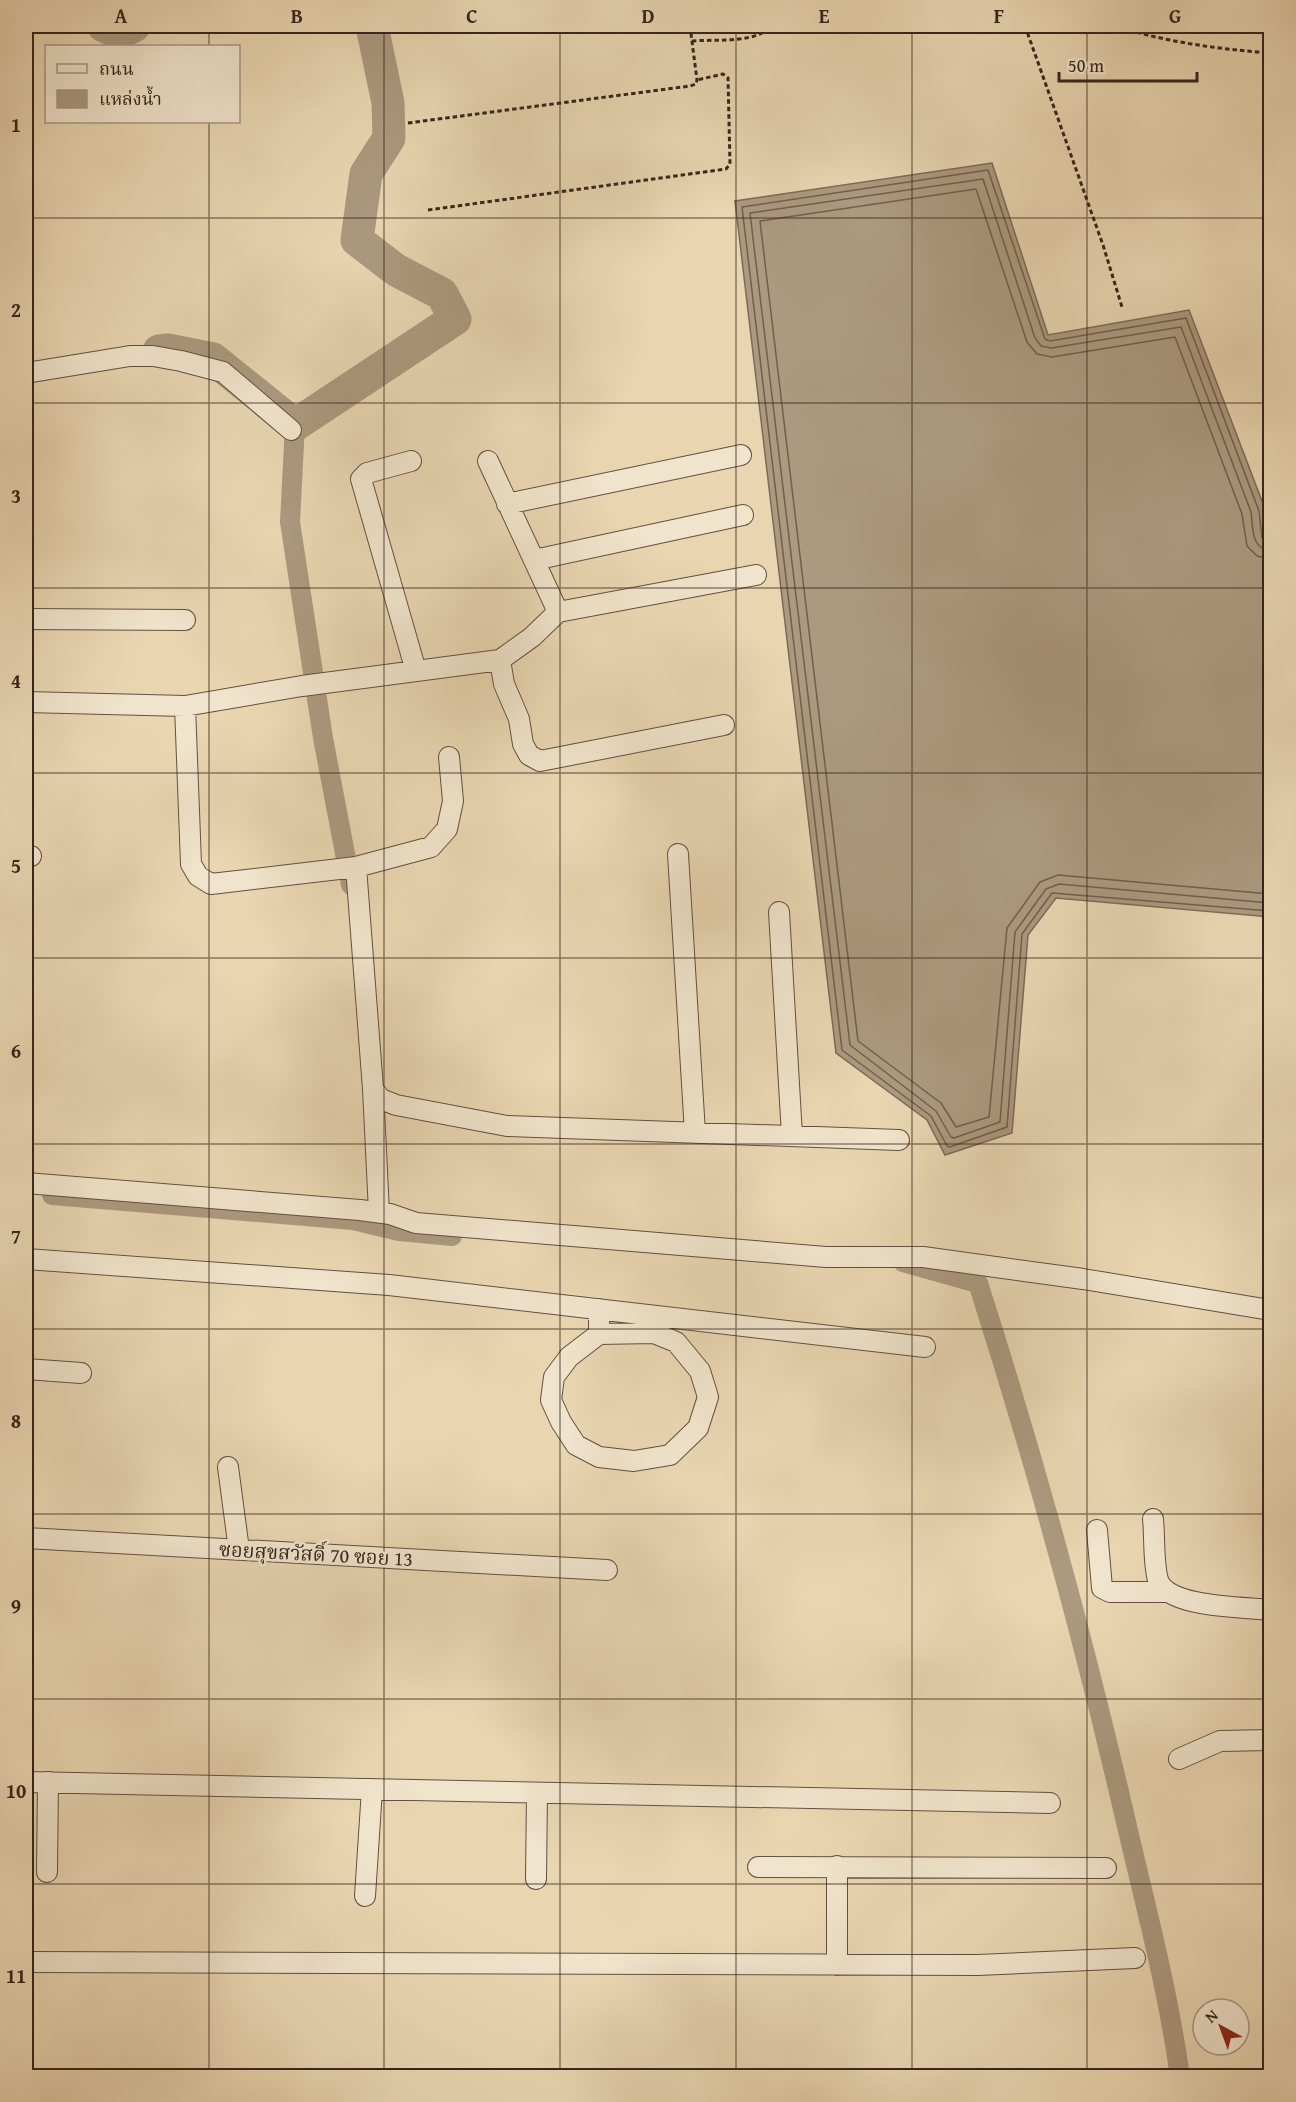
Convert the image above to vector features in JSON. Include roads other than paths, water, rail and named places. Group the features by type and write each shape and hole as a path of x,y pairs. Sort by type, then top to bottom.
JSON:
{"street":[{"path":"26,373 130,356 153,356 181,361 223,372 291,430"},
{"path":"507,504 741,455"},
{"path":"411,461 367,473 361,479 416,671"},
{"path":"488,461 558,612"},
{"path":"534,560 743,515"},
{"path":"26,702 185,706 302,686 500,660 532,637 558,612 756,575"},
{"path":"26,619 185,620"},
{"path":"500,660 504,684 519,719 523,744 529,755 540,761 724,725"},
{"path":"185,706 191,864 198,876 211,884 356,867 431,847 447,830 453,801 449,757"},
{"path":"678,854 695,1133"},
{"path":"356,867 373,1089 379,1212"},
{"path":"778,912 792,1136"},
{"path":"373,1089 381,1099 396,1105 507,1126 899,1140"},
{"path":"26,1183 379,1212 416,1223 763,1252 849,1258 922,1257 1083,1279 1270,1310"},
{"path":"26,1258 388,1285 925,1347"},
{"path":"599,1309 599,1334"},
{"path":"654,1333 676,1342 700,1371 708,1396 698,1428 670,1455 634,1461 598,1457 576,1445 561,1422 551,1400 554,1377 569,1357 599,1334 654,1333"},
{"path":"26,1369 81,1373"},
{"path":"228,1467 239,1550"},
{"path":"1153,1519 1158,1580 1166,1592"},
{"path":"1097,1530 1102,1588 1110,1592 1166,1592 1181,1600 1270,1610"},
{"name":"ซอยสุขสวัสดิ์ 70 ซอย 13","path":"26,1538 607,1570"},
{"path":"1179,1759 1220,1741 1270,1740"},
{"path":"26,1782 1050,1803"},
{"path":"47,1872 48,1782"},
{"path":"365,1896 372,1789"},
{"path":"536,1879 537,1793"},
{"path":"837,1866 837,1965"},
{"path":"758,1867 1106,1868"},
{"path":"26,1962 978,1965 1135,1958"}],"water":[{"path":"992,163 1048,335 1189,310 1265,509 1270,563 1270,917 1056,898 1028,935 1012,1133 945,1155 927,1120 836,1053 735,201"}],"waterway":[{"path":"104,26 119,33 134,26"},
{"path":"159,351 168,350 213,359 295,425 455,319 442,294 396,270 357,240 366,174 389,138 388,103 372,26"},
{"path":"295,425 290,522 323,738 351,885"},
{"path":"52,1195 353,1220 399,1231 452,1236"},
{"path":"903,1262 978,1283 1039,1484 1093,1686 1162,1976 1179,2070 1177,2076"}]}
